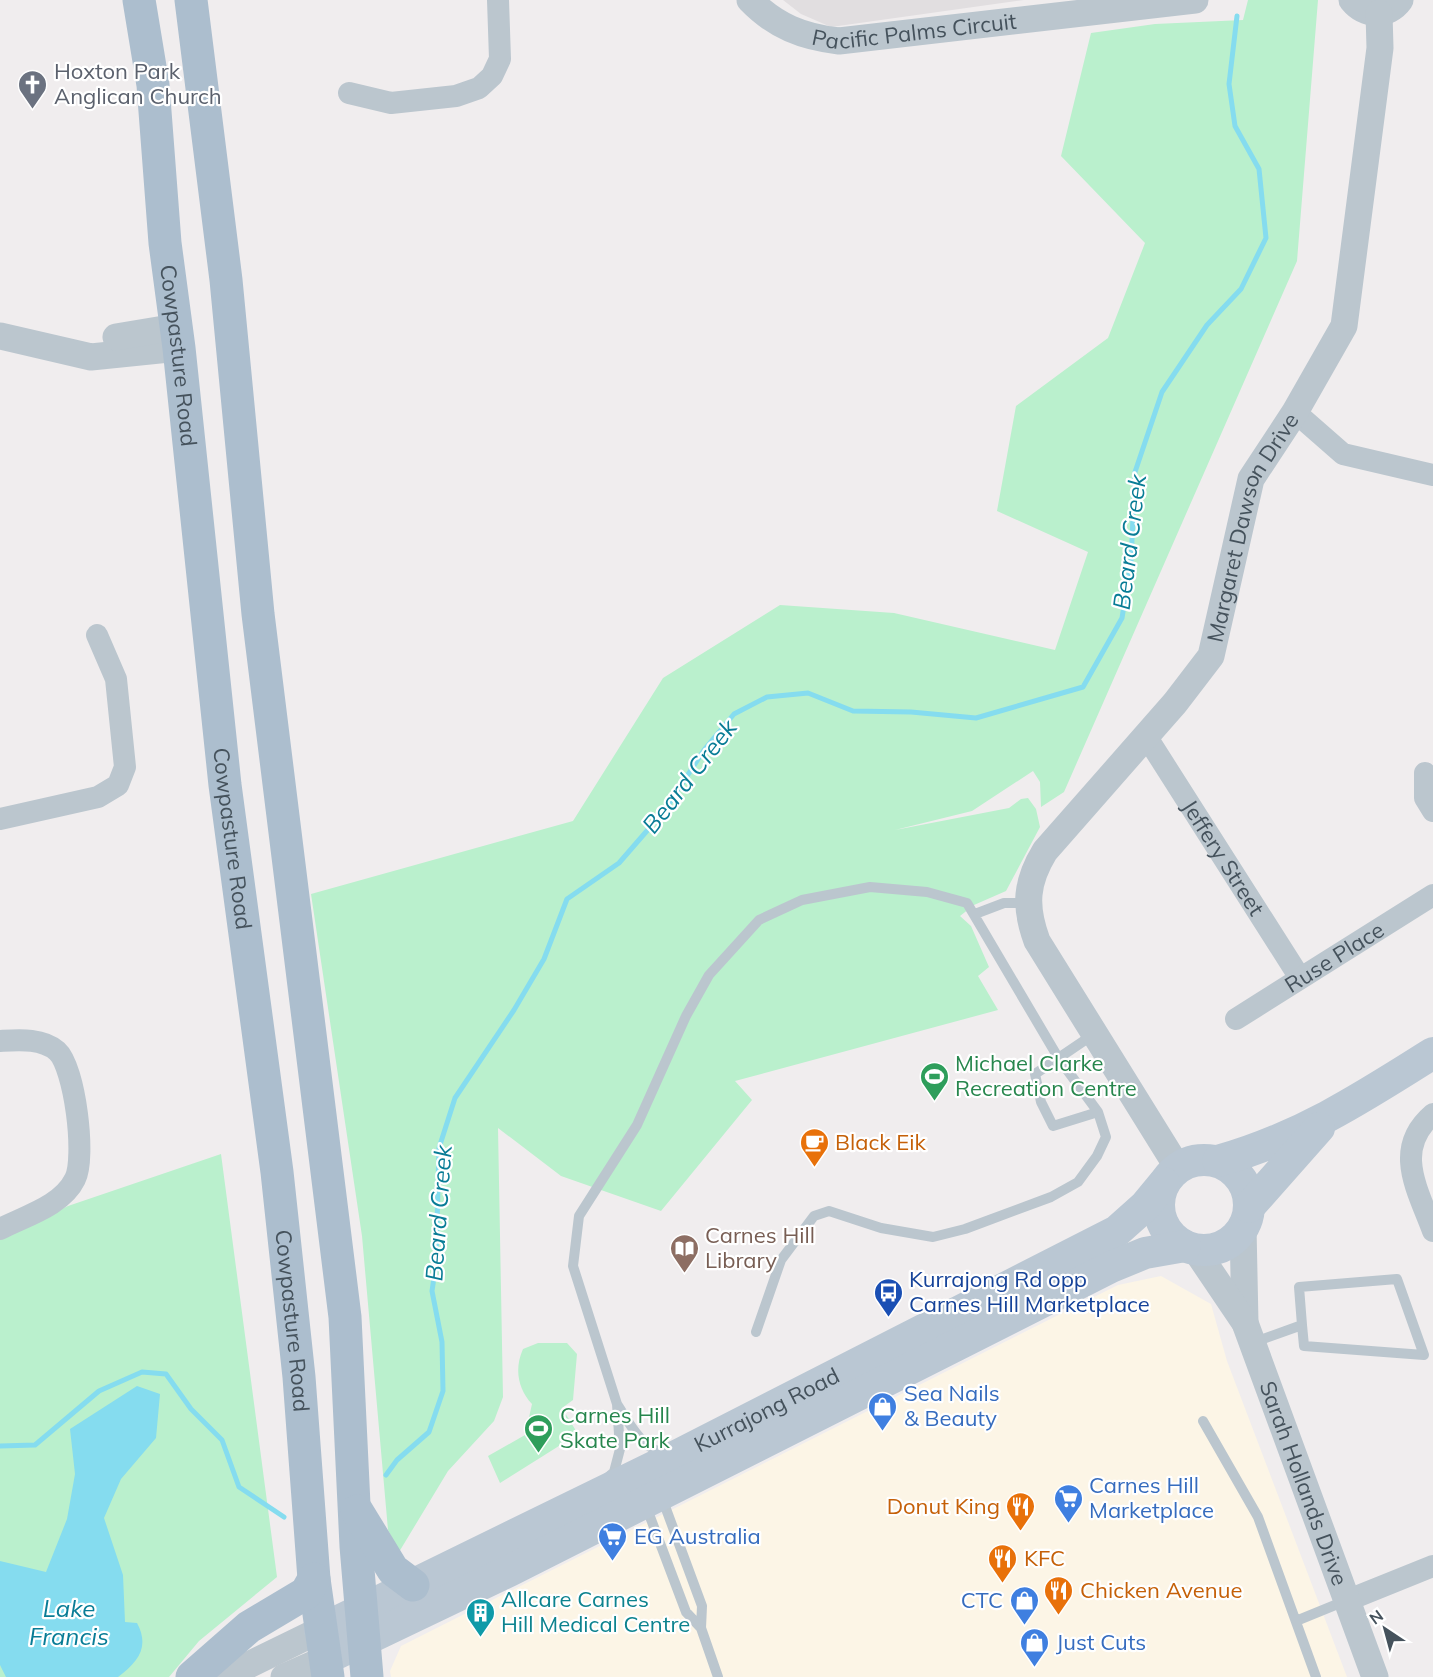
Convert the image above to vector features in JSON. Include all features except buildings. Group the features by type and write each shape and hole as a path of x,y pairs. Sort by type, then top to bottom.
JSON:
{"main road":[{"name":"Cowpasture Road","path":"139,0 153,85 165,243 178,337 225,785 278,1172 299,1377 314,1579 324,1655"},
{"path":"190,0 226,280 258,614 345,1317 354,1507 367,1677"},
{"path":"1328,1119 1246,1217 1234,1238 1222,1246 1190,1248 1166,1230 1161,1219 1159,1194 1171,1175 1201,1159 1218,1161 1242,1155 1328,1119 1433,1053"},
{"path":"1218,1161 1229,1167 1241,1179 1248,1196 1246,1217"},
{"name":"Kurrajong Road","path":"324,1655 413,1585 482,1551 562,1518 680,1454 1117,1231 1145,1206 1171,1175"},
{"name":"Kurrajong Road","path":"362,1625 650,1496 1111,1267 1145,1253 1190,1248"},
{"path":"354,1507 393,1570 413,1585"},
{"path":"192,1677 249,1627 306,1593 314,1579"}],"street":[{"path":"349,93 391,103 456,96 479,88 492,76 500,59 498,0"},
{"name":"Pacific Palms Circuit","path":"750,0 762,13 787,28 812,38 839,41 1196,0"},
{"path":"1352,0 1361,9 1390,6"},
{"name":"Margaret Dawson Drive","path":"1171,1175 1095,1034 1037,941 1029,921 1031,874 1045,851 1146,736 1211,656 1251,479 1295,412 1344,326 1380,48 1390,6"},
{"path":"0,319 91,339 178,337"},
{"path":"0,336 91,357 178,337"},
{"path":"1295,412 1343,454 1433,476"},
{"path":"0,819 99,797 111,791 123,776 125,757 116,679 97,635"},
{"name":"Jeffery Street","path":"1146,736 1300,978"},
{"path":"1425,773 1425,798 1433,811"},
{"name":"Ruse Place","path":"1236,1019 1433,896"},
{"path":"0,1041 41,1043 57,1052 65,1060 72,1083 80,1148 76,1178 57,1200 0,1229"},
{"path":"1433,1114 1413,1139 1409,1154 1412,1173 1433,1231"},
{"name":"Sarah Hollands Drive","path":"1246,1217 1249,1333"},
{"name":"Sarah Hollands Drive","path":"1190,1248 1249,1333 1375,1677"},
{"path":"1346,1601 1433,1566"},
{"path":"224,1677 324,1655"},
{"path":"284,1677 324,1655"}],"lane":[{"path":"562,1518 614,1472 620,1449 617,1404 573,1266 579,1216 637,1125 686,1016 710,975 759,920 802,900 870,887 927,892 967,903 1059,1059 1098,1112 1106,1137 1097,1156 1078,1182 1051,1197 976,1225 933,1237 881,1228 829,1211 814,1216 781,1260 756,1332"},
{"path":"975,914 1004,903 1029,903"},
{"path":"1095,1034 1035,1074 1041,1102 1053,1126 1098,1112"},
{"path":"1397,1279 1424,1355 1304,1346 1302,1325 1299,1287 1397,1279"},
{"path":"1249,1333 1302,1325"},
{"path":"617,1404 641,1439 659,1452 680,1454"},
{"path":"1203,1421 1258,1516 1316,1677"},
{"path":"650,1496 702,1606 700,1628"},
{"path":"650,1496 649,1514 686,1612 700,1628 718,1677"},
{"path":"1296,1622 1346,1601"}],"shaded area":[{"path":"783,0 1024,0 831,27 801,14"},
{"path":"1161,1276 1211,1304 1227,1361 1347,1677 391,1677 390,1671 401,1646 1118,1285"}],"green space":[{"path":"1248,0 1318,0 1297,261 1064,792 1041,807 1040,782 1033,771 972,811 895,830 1009,808 1021,799 1028,798 1036,809 1040,827 1006,891 974,905 960,916 971,926 989,967 978,976 998,1010 735,1081 752,1100 661,1211 561,1176 498,1128 503,1397 494,1421 448,1471 399,1552 388,1530 362,1236 311,894 573,821 663,678 780,605 894,613 1055,650 1088,552 997,511 1016,406 1108,338 1145,243 1061,156 1091,33 1155,24 1243,20"},
{"path":"221,1154 277,1577 199,1641 169,1677 0,1677 0,1239 68,1206"},
{"path":"538,1343 567,1343 577,1354 573,1400 562,1408 578,1434 500,1483 488,1456 525,1435 532,1404 523,1392 519,1378 520,1356 523,1349"}],"water":[{"name":"Lake Francis","path":"137,1386 160,1394 156,1438 121,1479 104,1518 123,1575 125,1622 137,1623 142,1639 140,1653 131,1666 118,1677 6,1677 0,1665 0,1561 46,1572 67,1519 75,1474 70,1429"}],"waterway":[{"name":"Beard Creek","path":"386,1475 397,1460 429,1432 443,1391 442,1342 432,1291 436,1264 439,1148 455,1098 514,1010 544,959 567,899 619,863 665,810 704,750 734,714 767,697 808,693 853,711 911,712 976,718 1083,687 1122,618 1131,562 1135,472 1162,392 1207,325 1241,289 1266,238 1259,169 1235,126 1229,84 1237,16"},
{"name":"Beard Creek","path":"0,1446 35,1445 99,1391 142,1372 166,1374 191,1409 222,1440 239,1487 284,1517"}],"place":[{"name":"Hoxton Park Anglican Church","path":"33,110"},
{"name":"Michael Clarke Recreation Centre","path":"934,1102"},
{"name":"Black Eik","path":"814,1168"},
{"name":"Carnes Hill Library","path":"684,1274"},
{"name":"Kurrajong Rd opp Carnes Hill Marketplace","path":"888,1318"},
{"name":"Sea Nails & Beauty","path":"883,1432"},
{"name":"Carnes Hill Skate Park","path":"539,1454"},
{"name":"Carnes Hill Marketplace","path":"1068,1524"},
{"name":"Donut King","path":"1021,1532"},
{"name":"EG Australia","path":"613,1562"},
{"name":"KFC","path":"1003,1584"},
{"name":"Chicken Avenue","path":"1059,1616"},
{"name":"CTC","path":"1024,1626"},
{"name":"Allcare Carnes Hill Medical Centre","path":"480,1638"},
{"name":"Just Cuts","path":"1035,1668"}]}
